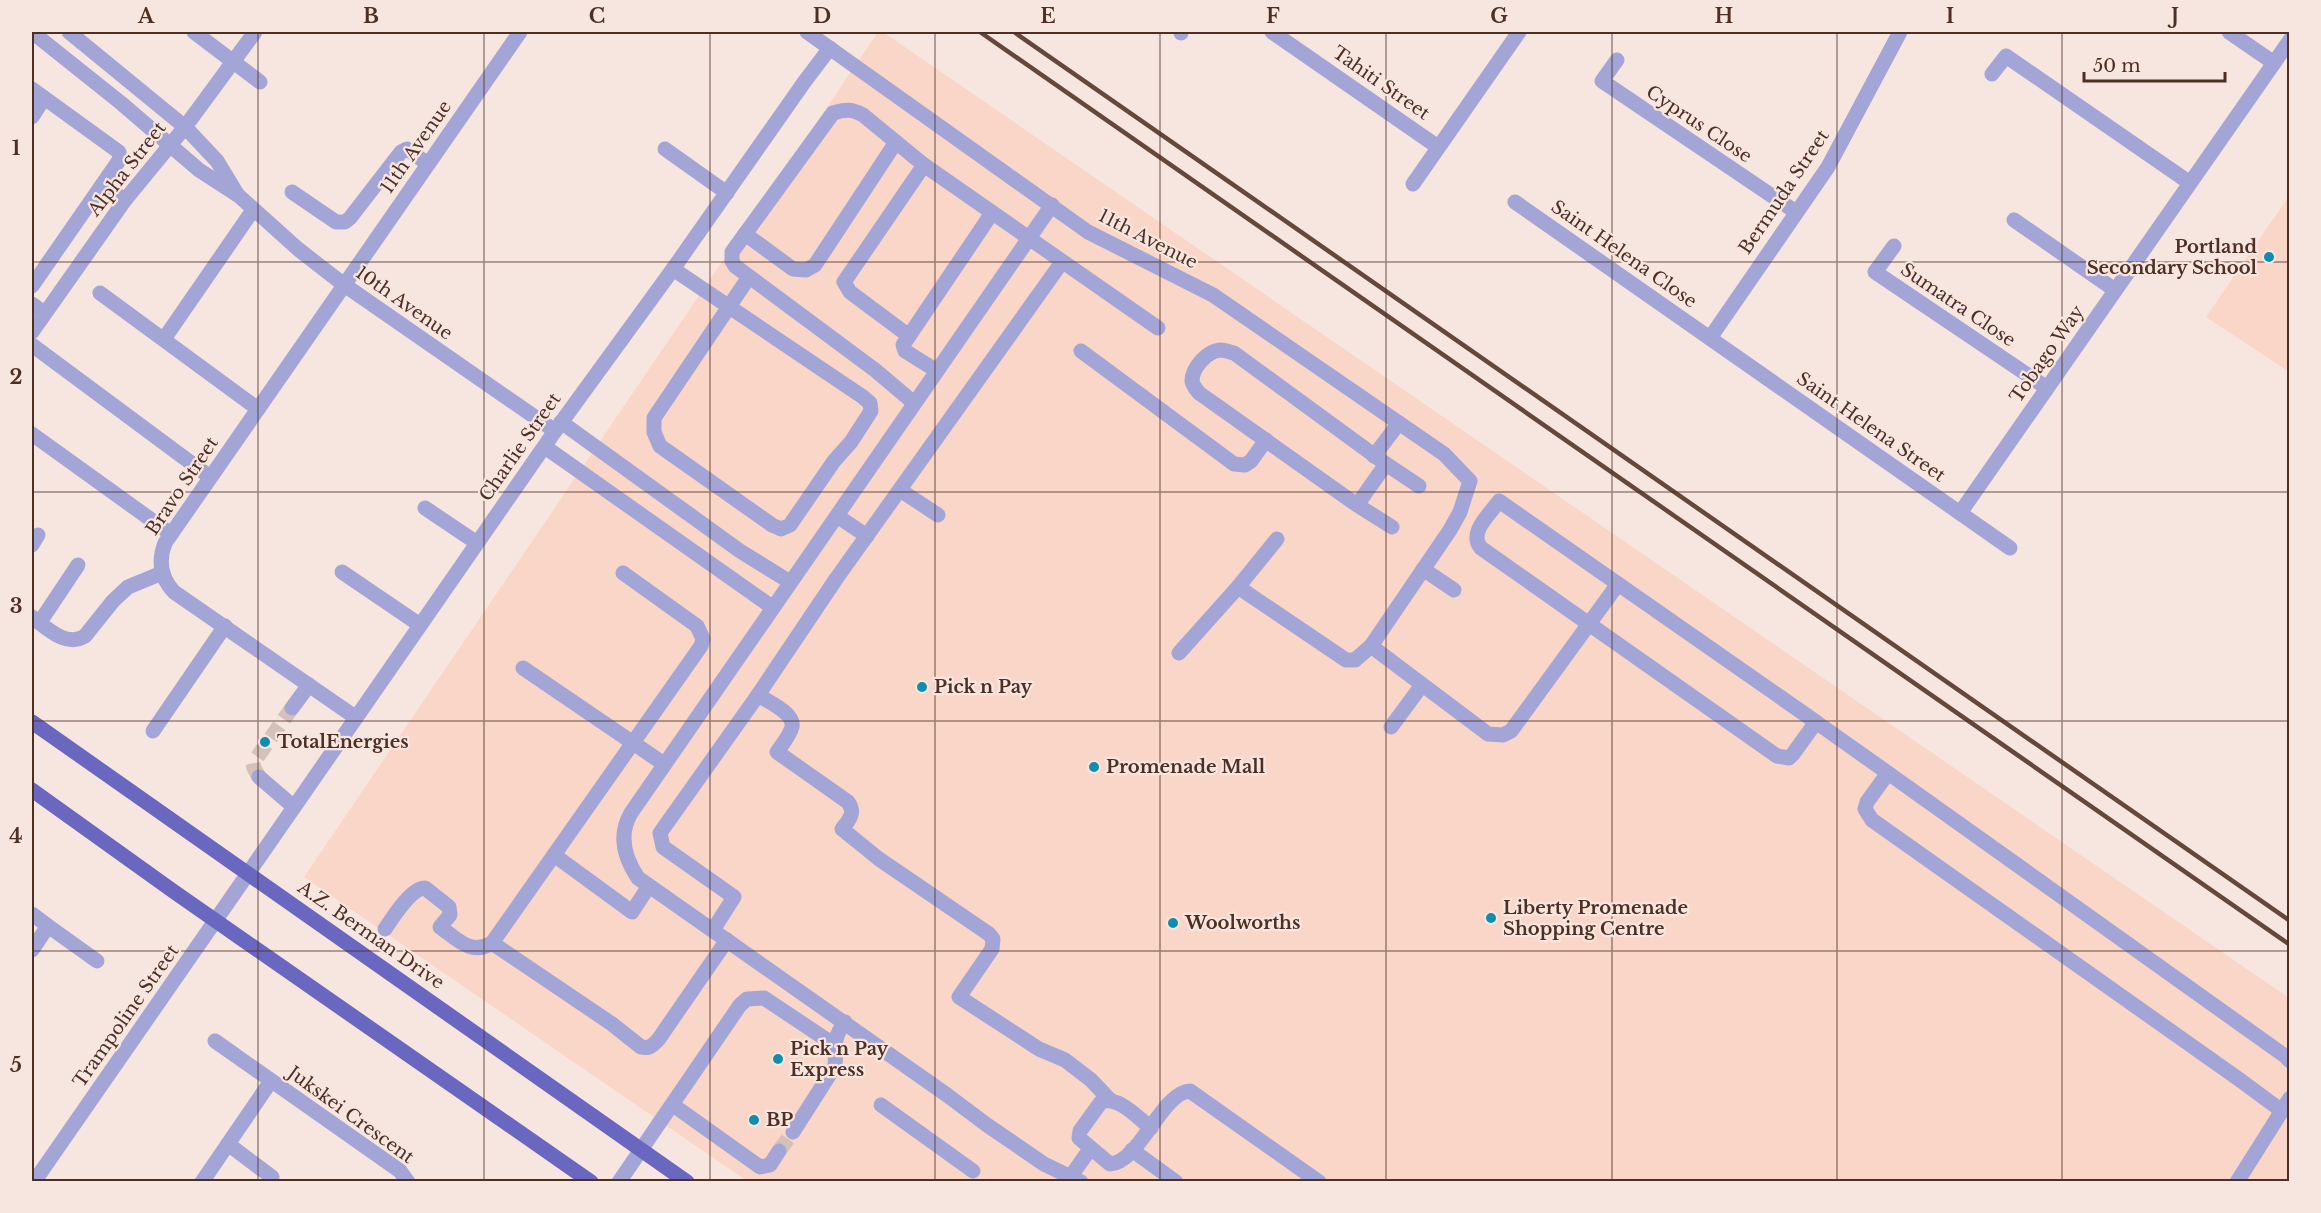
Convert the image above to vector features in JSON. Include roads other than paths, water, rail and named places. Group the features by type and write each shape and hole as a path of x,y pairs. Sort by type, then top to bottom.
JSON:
{"main road":[{"name":"A.Z. Berman Drive","path":"32,722 687,1182"},
{"path":"32,790 591,1182"}],"street":[{"name":"10th Avenue","path":"32,32 216,183 238,196 344,284 790,582"},
{"name":"10th Avenue","path":"69,32 185,127 217,160 238,196"},
{"path":"194,32 260,82"},
{"name":"Alpha Street","path":"32,332 38,309 185,127 255,32"},
{"name":"11th Avenue","path":"344,284 520,32"},
{"name":"11th Avenue","path":"807,32 1096,236 1213,295 1444,454 1460,468 1470,481 1460,512 1423,569"},
{"name":"Tahiti Street","path":"1272,32 1438,147"},
{"path":"1413,184 1519,32"},
{"name":"Bermuda Street","path":"1710,338 1828,167 1900,32"},
{"path":"2229,32 2274,63"},
{"name":"Tobago Way","path":"1960,513 2289,40"},
{"name":"Charlie Street","path":"248,873 558,427 830,48"},
{"path":"1992,74 2006,56 2190,183"},
{"name":"Cyprus Close","path":"1617,60 1602,81 1796,212"},
{"path":"32,117 38,94 119,152 120,159 32,286"},
{"path":"914,403 874,370 735,266 731,257 732,252 834,113 842,110 853,110 863,115 924,165 1158,328"},
{"path":"745,234 793,269 806,270 815,265 896,142"},
{"path":"292,192 336,222 341,223 350,218 401,152 407,149 428,164"},
{"path":"665,149 727,193"},
{"path":"909,336 850,292 844,282 924,165"},
{"path":"102,185 125,200"},
{"name":"Saint Helena Close","path":"1515,202 1710,338"},
{"path":"1052,205 664,764 624,824 622,835 632,868 638,878 1044,1164 1070,1180 1090,1149"},
{"path":"164,339 254,210"},
{"path":"937,371 905,351 903,345 992,213"},
{"path":"2014,220 2115,290"},
{"name":"Sumatra Close","path":"1894,246 1875,272 2047,388"},
{"path":"713,930 734,897 663,847 660,843 660,833 1062,262"},
{"path":"673,269 727,306 863,397 871,407 871,411 851,442 834,461 786,528 781,529 660,446 656,440 654,418 727,306 749,277"},
{"name":"Bravo Street","path":"162,573 162,552 171,534 344,284"},
{"path":"100,292 258,409"},
{"name":"Saint Helena Street","path":"1710,338 2010,548"},
{"path":"32,345 210,477"},
{"path":"1392,527 1357,505 1199,393 1192,384 1192,376 1200,362 1210,353 1220,350 1234,352 1380,460 1419,486"},
{"path":"1081,351 1234,464 1245,465 1251,461 1266,440"},
{"path":"1357,505 1399,423"},
{"path":"32,434 171,534"},
{"path":"545,447 772,607"},
{"path":"900,490 938,515"},
{"path":"1816,722 1789,758 1777,756 1481,549 1476,539 1477,532 1499,501 1816,722 1888,773 2289,1061"},
{"path":"425,508 477,543"},
{"path":"837,516 867,536"},
{"path":"1179,653 1277,539"},
{"path":"78,565 36,620 66,640 78,640 85,636 113,600 128,586 162,573 174,591 355,717"},
{"path":"1238,587 1346,660 1355,660 1371,646 1423,569 1454,590"},
{"path":"342,572 420,625"},
{"path":"385,929 413,893 425,888 449,907 450,915 440,927 468,947 484,948 492,943 701,646 703,639 697,626 623,573"},
{"path":"1371,646 1488,734 1503,735 1511,731 1618,584"},
{"path":"153,731 225,626"},
{"path":"523,668 664,764"},
{"path":"292,708 309,685"},
{"path":"1391,727 1422,685"},
{"path":"758,695 791,720 792,729 777,752 848,801 851,807 851,817 842,830 879,859 993,939 992,949 959,997 1039,1049 1065,1060 1091,1080 1110,1100 1151,1128"},
{"path":"1888,773 1865,809 1872,820 2282,1112"},
{"path":"259,777 294,807"},
{"path":"554,855 632,912 649,886"},
{"name":"Trampoline Street","path":"34,1182 248,873"},
{"path":"32,914 97,961"},
{"path":"32,950 48,926"},
{"path":"492,943 612,1024 641,1047 646,1048 652,1046 657,1040 727,940"},
{"path":"619,1182 740,1005 747,999 764,998 833,1044"},
{"path":"796,1127 835,1066 836,1055 833,1044 845,1022"},
{"name":"Jukskei Crescent","path":"214,1041 400,1171 408,1182"},
{"name":"Jukskei Crescent","path":"201,1182 271,1081"},
{"path":"1110,1100 1101,1102 1080,1131 1080,1141 1113,1165 1132,1150 1176,1096 1186,1091 1193,1092 1319,1182"},
{"path":"2237,1182 2289,1098"},
{"path":"673,1105 760,1167 770,1165 779,1151"},
{"path":"881,1105 974,1171"},
{"path":"228,1144 272,1177"},
{"path":"1132,1150 1176,1182"}],"tunnel":[{"path":"259,777 253,763 292,708"},
{"path":"779,1151 793,1132"}],"railway":[{"path":"980,32 2290,945"},
{"path":"1014,32 2290,921"}],"place":[{"name":"Portland Secondary School","path":"2269,257"},
{"name":"Pick n Pay","path":"922,687"},
{"name":"TotalEnergies","path":"265,742"},
{"name":"Promenade Mall","path":"1094,767"},
{"name":"Liberty Promenade Shopping Centre","path":"1491,918"},
{"name":"Woolworths","path":"1173,923"},
{"name":"Pick n Pay Express","path":"778,1059"},
{"name":"BP","path":"754,1120"}]}
